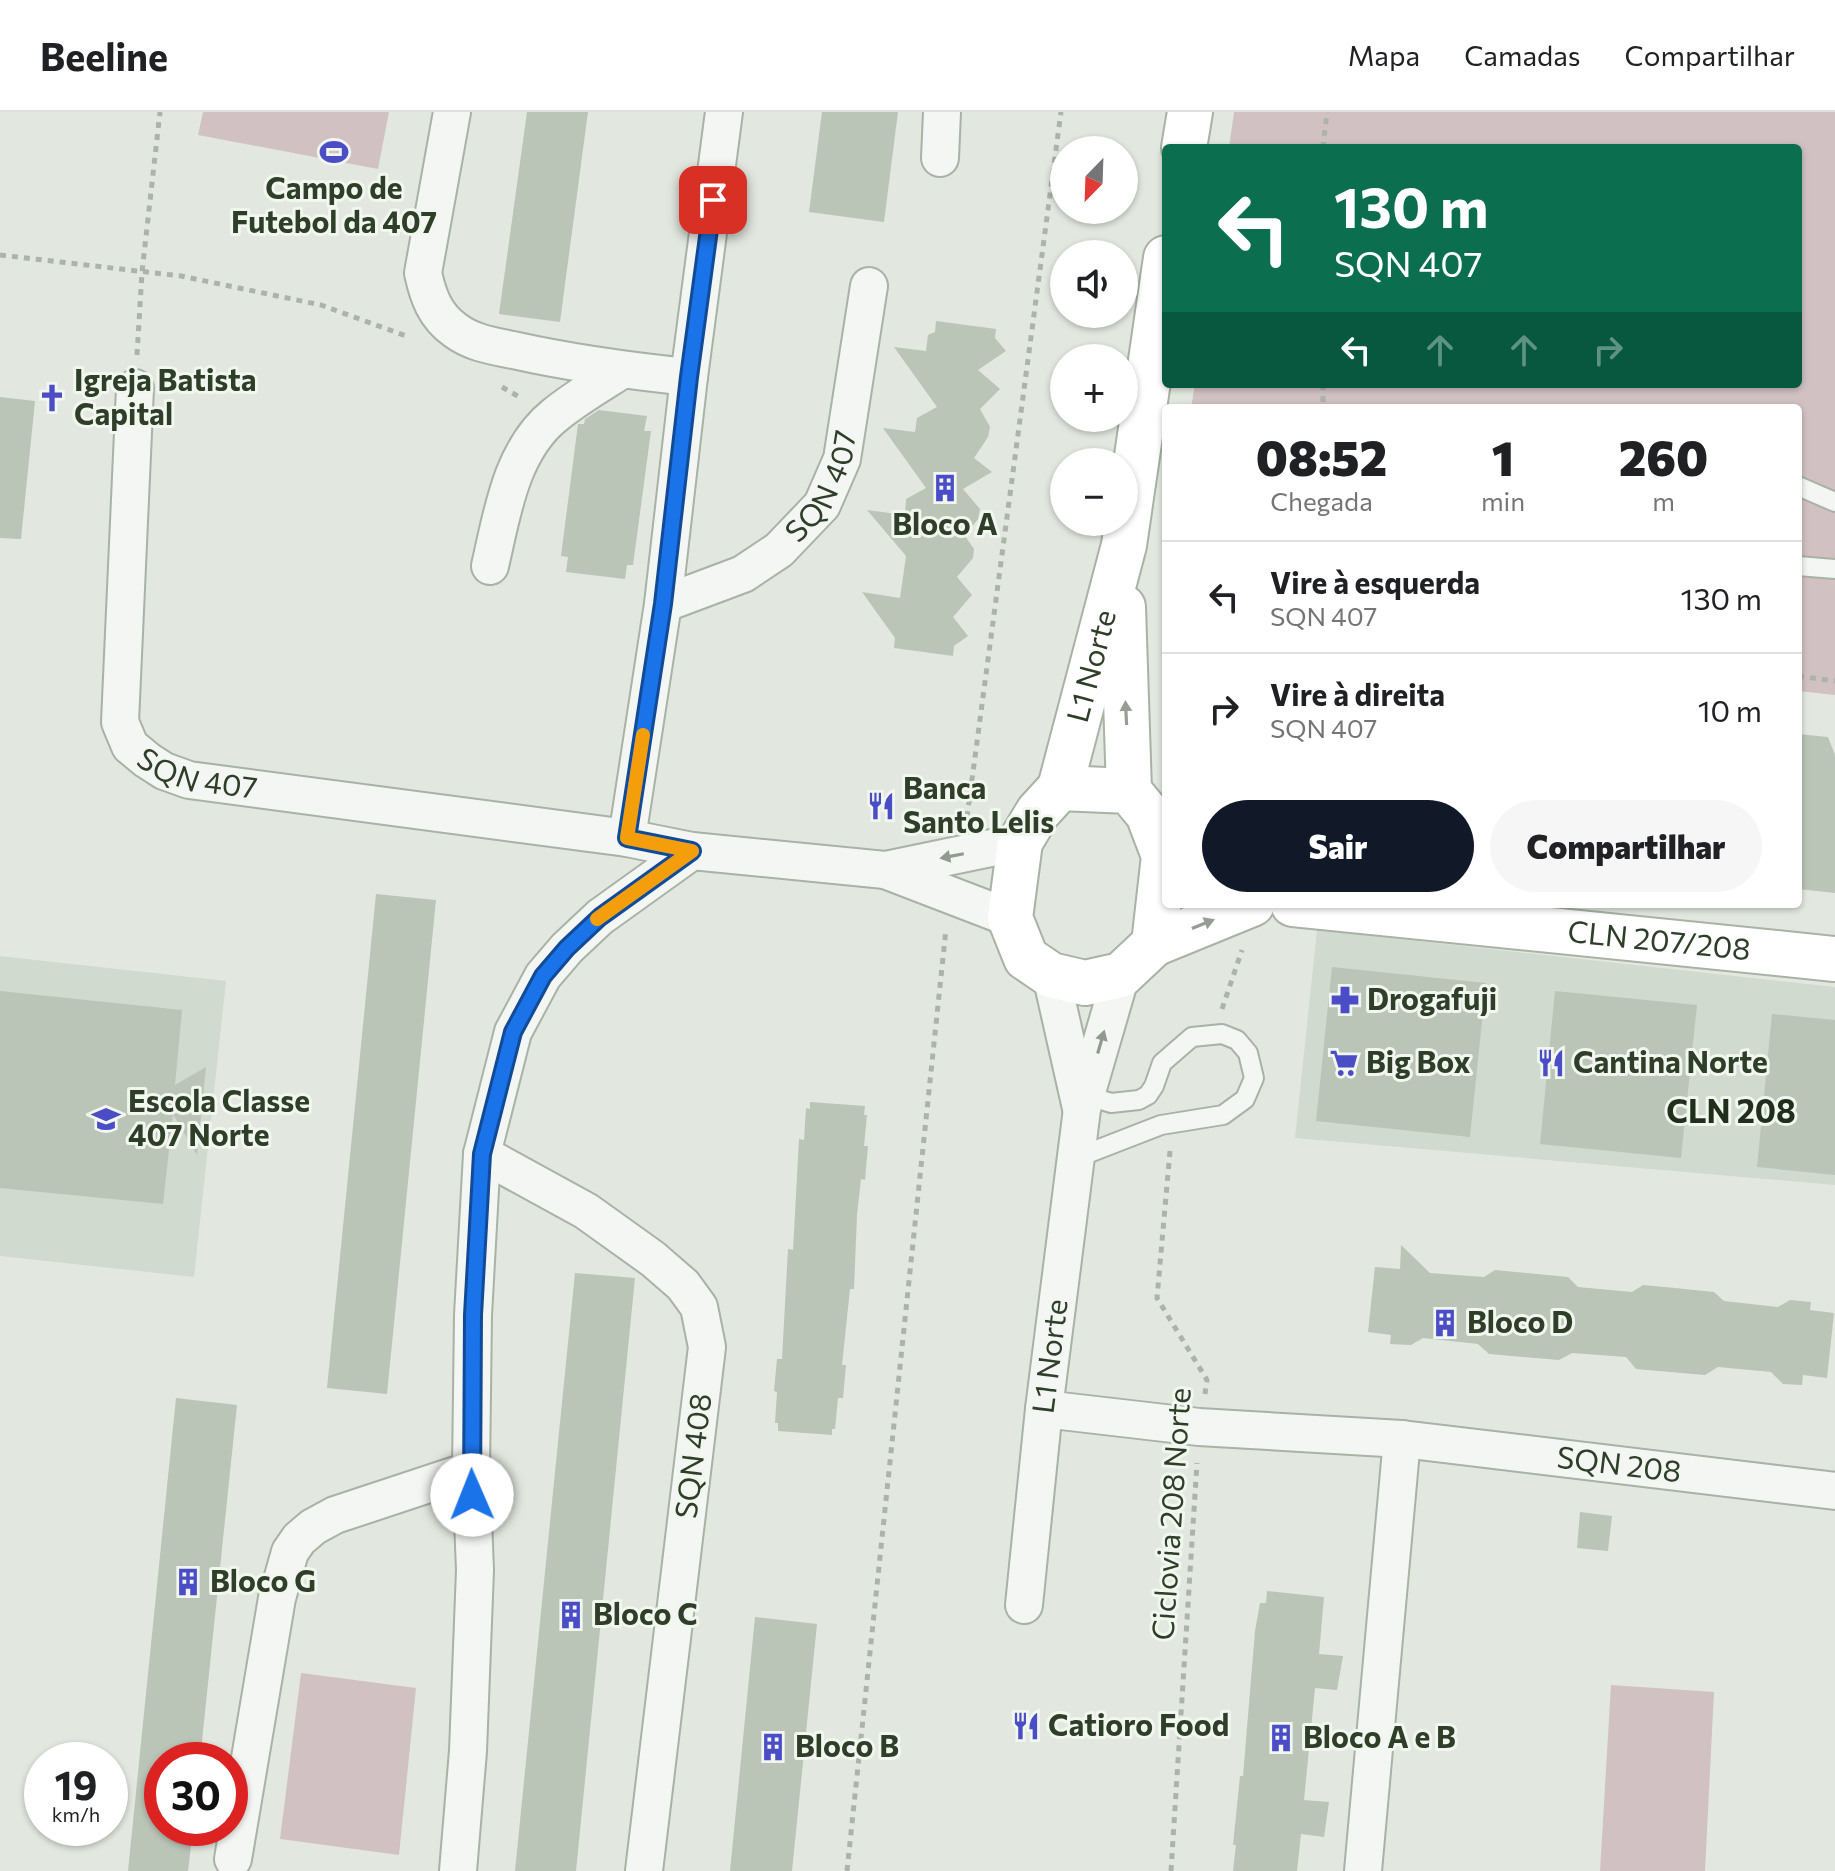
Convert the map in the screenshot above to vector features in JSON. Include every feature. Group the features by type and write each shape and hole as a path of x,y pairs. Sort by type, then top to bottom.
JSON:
{"street":[{"path":"452,112 423,273 430,299 439,316 455,331 481,343 622,370 689,377"},
{"path":"627,838 663,604 724,112"},
{"path":"940,158 942,112"},
{"path":"1185,144 1190,112"},
{"name":"SQN 407","path":"663,604 743,574 779,550 822,505 842,459 869,286"},
{"name":"L1 Norte","path":"1060,788 1124,545 1155,412 1162,314"},
{"path":"490,566 513,476 532,442 553,416 622,370"},
{"name":"SQN 407","path":"135,388 120,722 130,746 164,771 189,780 627,838 692,851 885,870"},
{"name":"L1 Norte","path":"1124,545 1123,641 1129,791"},
{"path":"1162,849 1148,814 1129,791 1060,788 1038,812 1020,842 1010,918 1026,958 1051,975 1085,983 1121,975 1154,944 1242,908"},
{"path":"885,870 1020,842"},
{"path":"458,1871 468,1751 475,1570 471,1470 473,1315 482,1154 513,1032 543,976 600,917 692,851"},
{"path":"885,870 1010,918"},
{"path":"1154,944 1162,880"},
{"name":"CLN 207/208","path":"1332,908 1835,959"},
{"name":"L1 Norte","path":"1051,975 1084,1102"},
{"name":"L1 Norte","path":"1024,1605 1044,1409 1084,1102 1121,975"},
{"name":"SQN 408","path":"482,1154 586,1211 653,1259 683,1285 699,1307 707,1347 644,1871"},
{"name":"SQN 208","path":"1044,1409 1199,1427 1402,1439 1835,1491"},
{"path":"1363,1871 1402,1439"},
{"path":"233,1859 277,1598 290,1552 313,1527 335,1515 471,1470"}],"lane":[{"path":"1802,488 1835,502"},
{"path":"1802,566 1835,569"},
{"path":"1076,1158 1133,1134 1173,1123 1223,1115 1245,1099 1254,1078 1248,1053 1237,1040 1222,1034 1192,1037 1162,1063 1148,1095 1139,1100 1084,1102"}],"path":[{"path":"135,388 142,272 160,112"},
{"path":"962,854 1061,112"},
{"path":"1323,144 1327,112"},
{"path":"0,255 181,276 321,305 409,337"},
{"path":"502,386 553,416"},
{"path":"1802,677 1835,681"},
{"path":"847,1871 950,895"},
{"path":"1212,1035 1243,948"},
{"name":"Ciclovia 208 Norte","path":"1171,1871 1199,1427 1207,1380 1157,1298 1173,1123"}],"shaded area":[{"name":"Campo de Futebol da 407","path":"203,112 389,112 378,169 198,135"},
{"path":"1234,112 1835,112 1835,695 1802,691 1802,404 1192,404 1194,388 1802,388 1802,144 1230,144"},
{"path":"1317,930 1835,987 1835,1185 1295,1138"},
{"name":"Escola Classe 407 Norte","path":"0,956 226,981 194,1277 0,1256"},
{"path":"301,1673 416,1688 399,1855 280,1839"},
{"path":"1611,1685 1714,1692 1705,1871 1600,1871"}],"building":[{"path":"527,112 588,112 560,322 499,314"},
{"path":"822,112 898,112 884,222 809,212"},
{"name":"Bloco A","path":"936,321 996,329 995,338 1006,351 978,370 1000,389 980,409 990,427 988,437 974,458 992,472 963,489 980,509 978,519 965,536 974,549 973,558 957,577 972,595 953,617 968,636 954,646 953,656 894,648 895,638 862,592 900,598 906,556 867,510 905,515 906,499 926,488 883,428 915,432 917,418 937,407 894,347 926,351 928,335 935,332"},
{"path":"0,397 35,401 21,539 0,538"},
{"path":"599,410 647,416 644,431 651,431 633,565 627,565 625,579 566,572 568,557 561,556 578,424 584,424 585,419"},
{"path":"1802,734 1828,737 1835,755 1835,893 1802,889"},
{"path":"376,894 436,900 387,1394 327,1388"},
{"path":"1332,967 1486,983 1470,1137 1316,1121"},
{"path":"0,991 182,1010 175,1085 206,1067 197,1155 173,1114 163,1204 0,1188"},
{"path":"1555,991 1697,1005 1681,1158 1540,1144"},
{"path":"1772,1014 1835,1020 1835,1175 1757,1167"},
{"path":"810,1102 865,1106 864,1115 867,1115 865,1180 861,1179 854,1289 850,1289 842,1365 846,1365 843,1398 838,1398 832,1435 778,1431 778,1423 775,1423 777,1392 774,1391 777,1359 782,1359 788,1249 793,1250 799,1139 804,1140 806,1108 810,1109"},
{"name":"Bloco D","path":"1401,1245 1430,1273 1484,1277 1495,1270 1568,1277 1578,1287 1632,1292 1643,1285 1675,1288 1714,1292 1724,1301 1778,1307 1790,1300 1811,1302 1810,1310 1834,1313 1827,1378 1803,1375 1802,1385 1783,1384 1771,1372 1718,1367 1705,1375 1636,1369 1626,1357 1572,1353 1559,1360 1489,1354 1478,1344 1423,1338 1411,1345 1390,1344 1391,1335 1368,1332 1375,1267 1400,1269"},
{"name":"Bloco C","path":"575,1273 635,1278 576,1871 515,1871"},
{"name":"Bloco G","path":"176,1398 237,1405 202,1742 144,1742 144,1846 191,1846 188,1871 128,1871"},
{"path":"1580,1512 1612,1516 1608,1551 1577,1548"},
{"name":"Bloco A e B","path":"1267,1591 1324,1597 1319,1654 1343,1656 1337,1690 1315,1688 1304,1800 1329,1802 1324,1837 1301,1834 1297,1871 1233,1871 1255,1631 1260,1603 1266,1603"},
{"name":"Bloco B","path":"755,1617 817,1624 792,1871 730,1871"}],"slow traffic":[{"path":"597,919 692,851 627,838 643,735"}],"place":[{"name":"Campo de Futebol da 407","path":"334,152"},
{"name":"Igreja Batista Capital","path":"52,398"},
{"name":"Bloco A","path":"945,488"},
{"name":"Banca Santo Lelis","path":"881,806"},
{"name":"Drogafuji","path":"1345,1000"},
{"name":"Big Box","path":"1344,1063"},
{"name":"Cantina Norte","path":"1551,1063"},
{"name":"Escola Classe 407 Norte","path":"106,1119"},
{"name":"Bloco D","path":"1445,1323"},
{"name":"Bloco G","path":"188,1582"},
{"name":"Bloco C","path":"571,1615"},
{"name":"Catioro Food","path":"1026,1726"},
{"name":"Bloco A e B","path":"1281,1738"},
{"name":"Bloco B","path":"773,1747"}],"district":[{"name":"CLN 208","path":"1731,1112"}],"route":[{"path":"472,1495 473,1315 482,1154 513,1032 543,976 567,948 600,917 692,851 627,838 663,604 713,200"}]}
